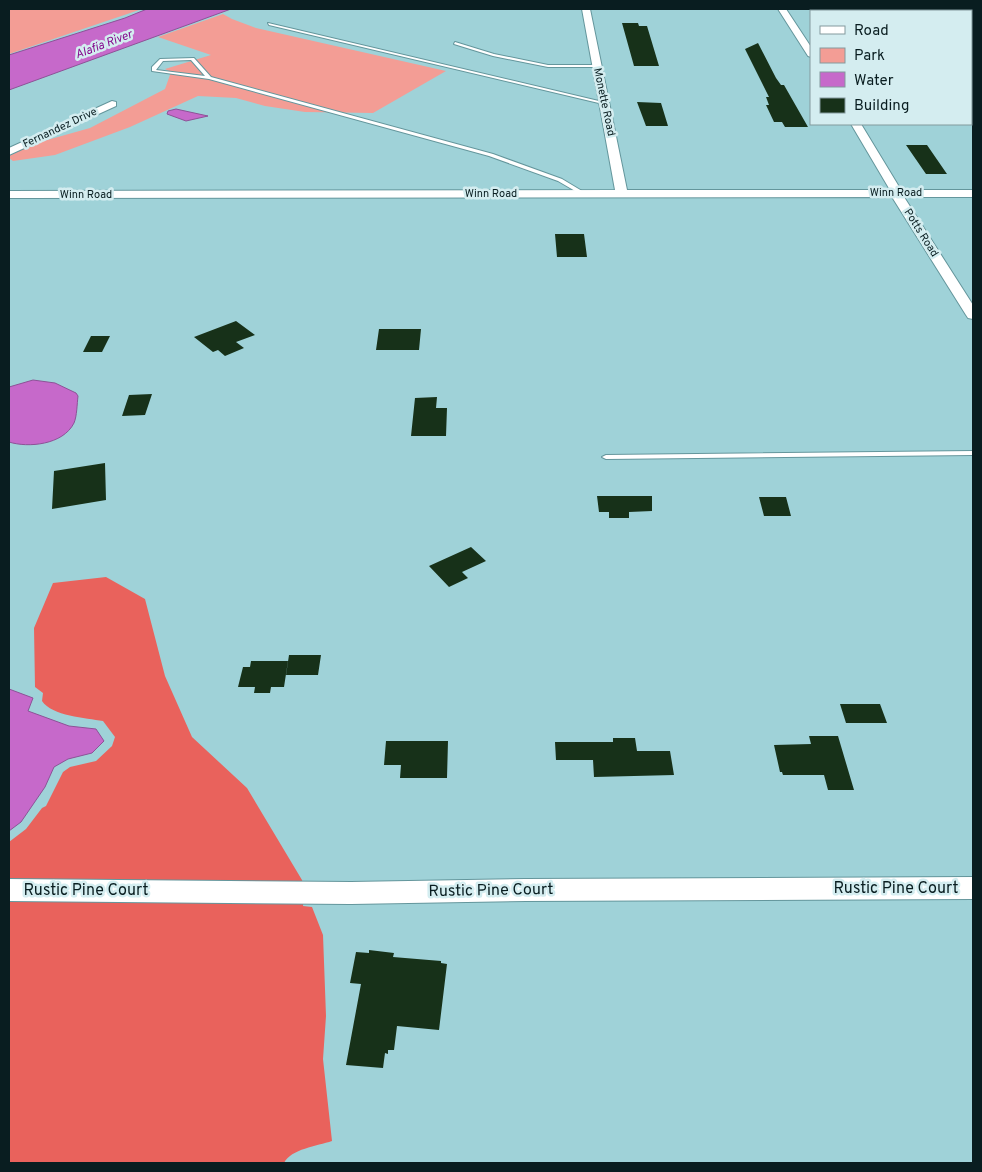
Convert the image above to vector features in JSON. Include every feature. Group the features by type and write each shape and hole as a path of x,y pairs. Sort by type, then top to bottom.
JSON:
{"street":[{"name":"Monette Road","path":"586,9 622,194"},
{"path":"782,9 810,52"},
{"name":"Fernandez Drive","path":"9,152 112,104"},
{"name":"Potts Road","path":"857,125 896,186 896,193 973,315"},
{"name":"Winn Road","path":"9,195 973,193"},
{"name":"Rustic Pine Court","path":"9,890 351,893 536,890 973,888"}],"lane":[{"path":"269,24 603,103"},
{"path":"455,43 493,55 548,66 596,66"},
{"path":"209,78 192,59 162,60 154,68 154,71 209,78 491,155 560,180 584,194"},
{"path":"606,457 973,453"}],"green space":[{"path":"9,9 142,9 9,54"},
{"path":"223,14 256,28 446,71 373,113 305,112 265,106 236,98 198,96 130,127 55,155 13,161 9,158 9,156 33,144 90,128 165,89 171,72 165,69 211,55 158,37"}],"shaded area":[{"path":"106,577 145,599 165,676 192,737 247,788 302,880 305,890 303,906 312,907 323,935 326,1016 323,1059 332,1141 298,1151 287,1158 284,1163 9,1163 9,842 26,829 42,808 46,806 63,772 70,767 96,761 112,746 115,737 103,721 61,713 53,710 42,701 43,693 35,687 34,628 53,583"}],"water":[{"name":"Alafia River","path":"147,9 231,9 9,90 9,55 125,18"},
{"path":"176,109 208,116 186,121 167,114 168,111"},
{"path":"33,380 55,383 76,393 78,396 74,423 62,436 44,443 26,445 9,442 9,387"},
{"path":"9,689 33,698 28,711 69,726 96,729 104,741 92,753 68,759 54,767 45,787 21,822 9,831"}],"building":[{"path":"622,23 638,23 639,26 647,26 659,66 634,66"},
{"path":"758,43 776,78 781,85 784,85 808,127 785,127 782,122 774,122 766,105 769,105 766,97 769,97 745,49"},
{"path":"637,102 661,103 668,126 646,126"},
{"path":"906,145 927,145 947,174 926,174"},
{"path":"555,234 584,234 587,257 557,257"},
{"path":"236,321 255,335 236,342 244,348 225,356 218,350 213,352 194,337"},
{"path":"379,329 421,329 419,350 376,350"},
{"path":"91,336 110,336 102,352 83,352"},
{"path":"152,394 145,415 122,416 129,395"},
{"path":"437,397 436,408 447,408 446,436 411,436 415,398"},
{"path":"105,463 106,500 52,509 54,471"},
{"path":"597,496 652,496 652,511 629,512 629,518 609,518 609,512 599,512"},
{"path":"759,497 786,497 791,516 764,516"},
{"path":"471,547 486,561 462,572 468,578 449,587 429,566"},
{"path":"289,655 321,655 318,675 286,675"},
{"path":"251,661 288,661 284,687 271,687 270,693 254,693 255,687 238,687 243,667 250,667"},
{"path":"840,704 880,704 887,723 846,723"},
{"path":"809,736 838,736 854,790 828,790 824,775 783,775 780,772 774,745 811,744"},
{"path":"613,738 635,738 637,751 670,751 674,775 594,777 593,760 556,760 555,742 613,742"},
{"path":"386,741 448,741 447,778 400,778 401,765 384,765"},
{"path":"369,950 394,953 393,957 441,961 441,963 447,964 439,1030 397,1026 394,1050 388,1050 388,1054 385,1053 383,1068 346,1065 361,984 350,983 356,952 369,953"}]}
